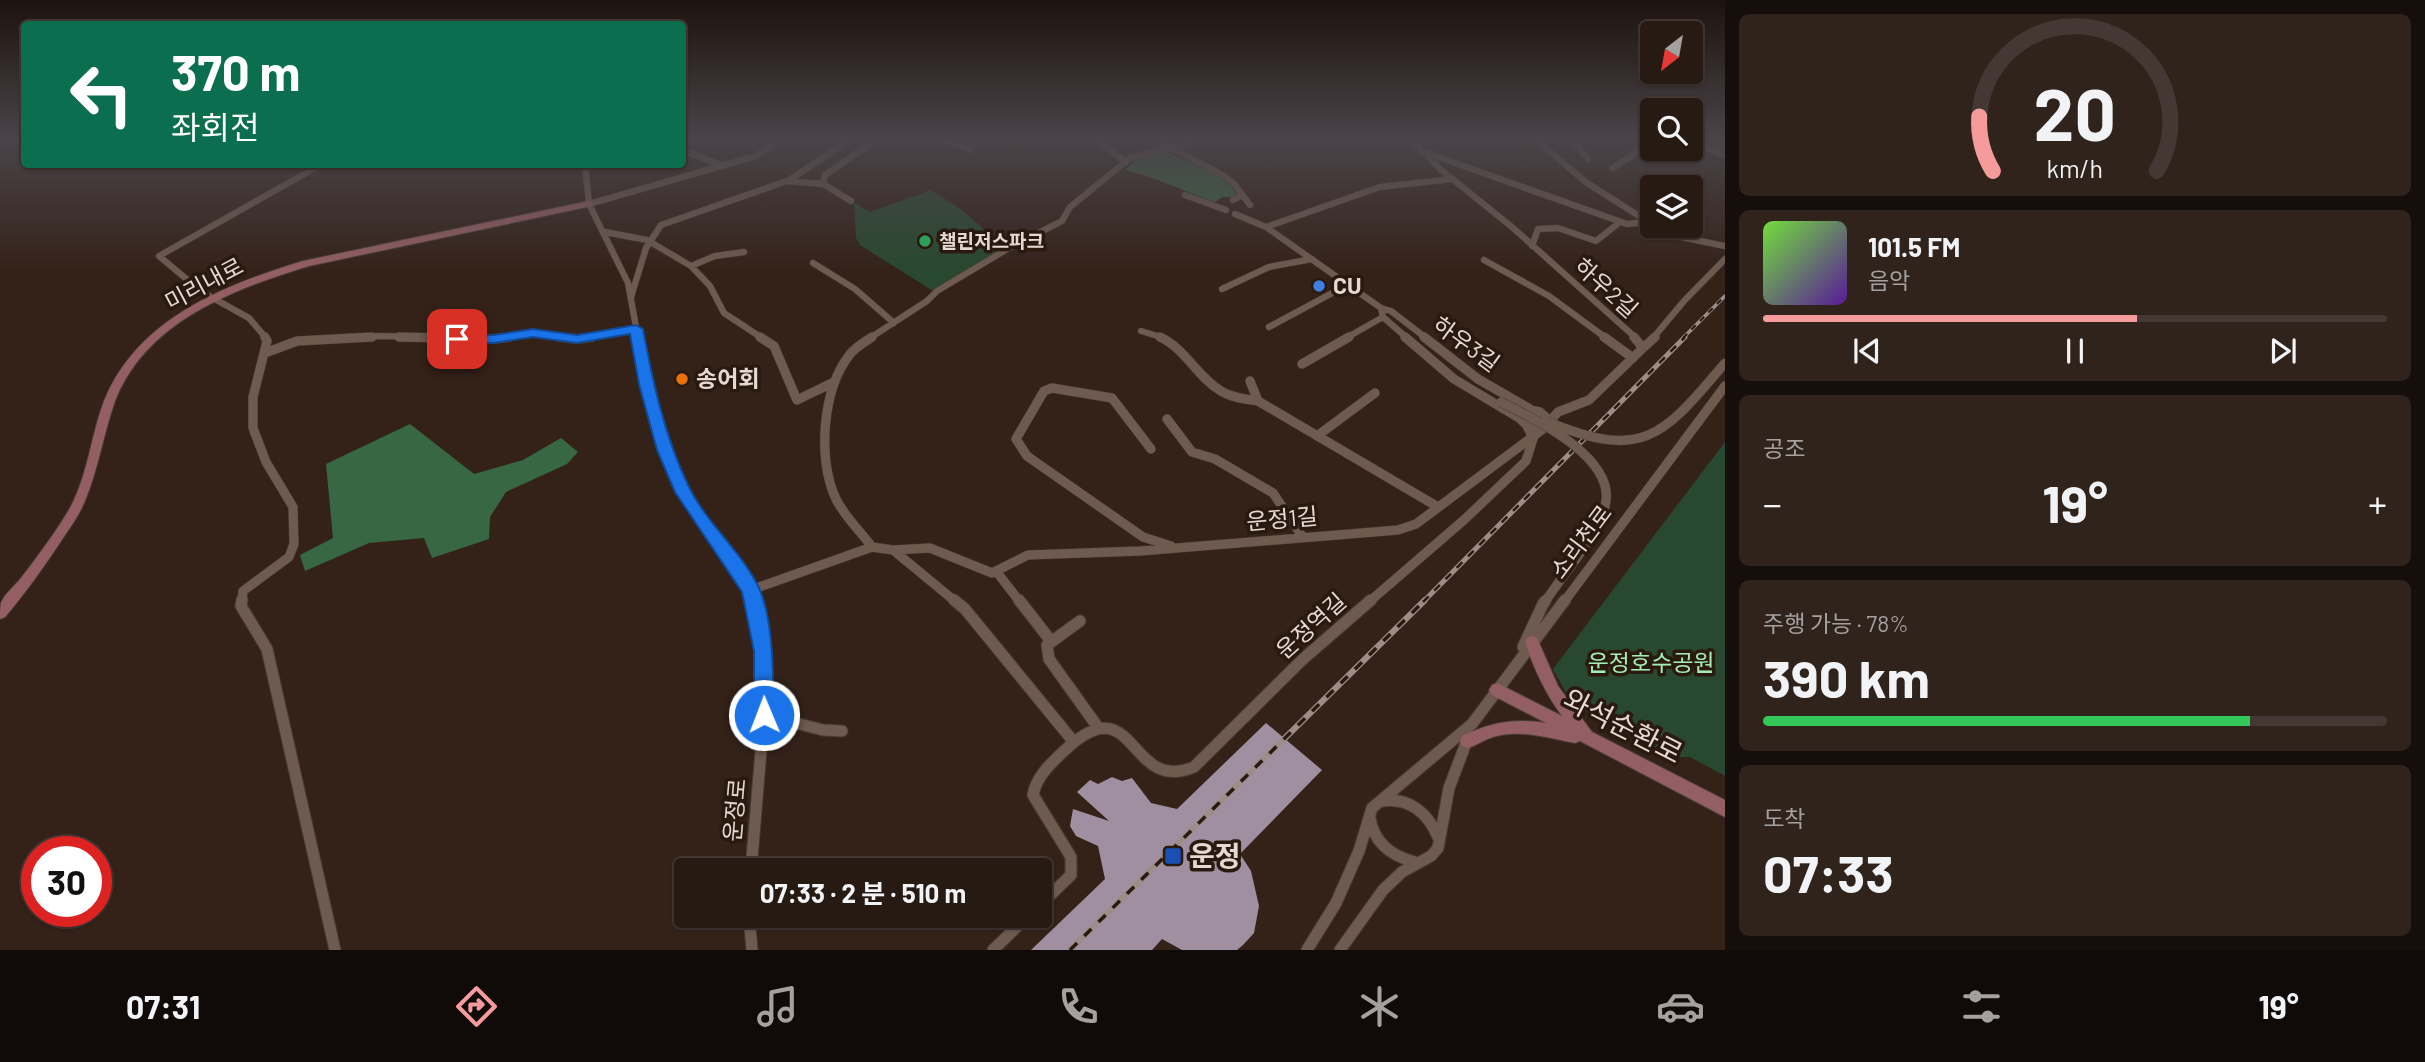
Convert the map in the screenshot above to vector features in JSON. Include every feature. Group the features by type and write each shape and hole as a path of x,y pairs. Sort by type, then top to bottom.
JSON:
{"street":[{"path":"288,183 159,256 213,298 261,328 267,341 253,397 253,428 266,462 293,507 294,544 289,557 243,591 241,606 267,649 335,950"},
{"name":"운정로","path":"586,183 589,204 605,232 628,284 646,384 665,450 683,492 751,590 763,651 764,715 752,858"},
{"path":"589,204 659,183"},
{"path":"631,298 640,274 647,240 661,225 780,183"},
{"path":"815,183 823,184 851,201"},
{"path":"872,547 836,500 822,445 834,382 850,353 927,301 937,291 1062,221 1070,207 1099,183"},
{"name":"하우3길","path":"1234,183 1263,226"},
{"path":"1263,226 1380,187 1409,183"},
{"name":"하우2길","path":"1458,183 1640,342 1643,348 1633,358"},
{"name":"하우2길","path":"1511,183 1620,222 1637,223 1676,236 1725,246"},
{"path":"1586,183 1644,219 1643,223 1637,223"},
{"path":"1185,195 1225,207"},
{"path":"1233,200 1242,195"},
{"name":"미리내로","path":"0,613 23,588 77,506 106,411 127,368 156,336 177,320 213,298 245,283 316,261 589,204"},
{"name":"하우3길","path":"1235,214 1263,226 1349,284 1454,379 1522,421 1543,429"},
{"name":"하우2길","path":"1532,246 1538,229 1542,227 1553,226 1596,241 1620,222"},
{"path":"605,232 647,240 691,266 710,286 724,313 774,346 797,400 834,382"},
{"path":"691,266 715,256 744,252"},
{"path":"1222,289 1269,267 1312,259"},
{"path":"1643,348 1725,259"},
{"path":"1484,260 1549,296 1633,358 1589,400 1558,412 1540,412"},
{"path":"813,263 855,289 893,323"},
{"path":"1269,327 1349,284"},
{"name":"하우3길","path":"1382,312 1391,311 1478,379 1540,412"},
{"path":"1302,364 1382,312 1501,402 1567,439 1593,462 1606,488 1606,503 1597,522 1543,604 1512,670"},
{"path":"265,353 297,341 380,337 494,339 533,333 577,339 636,329"},
{"path":"1141,331 1162,335 1173,343 1219,390 1236,397 1258,401 1438,507"},
{"path":"1501,402 1577,432 1609,438 1635,439 1661,431 1725,363"},
{"path":"1250,382 1258,401"},
{"name":"소리천로","path":"1472,724 1725,386"},
{"path":"1151,449 1112,398 1052,388 1044,391 1016,439 1027,456 1143,537 1176,548"},
{"path":"1317,436 1375,393"},
{"path":"1530,409 1518,412 1533,438"},
{"path":"1540,412 1550,421 1558,412"},
{"path":"1167,419 1192,452 1215,458 1273,493 1302,536"},
{"name":"운정1길","path":"996,571 1028,555 1176,548 1398,530 1416,524 1550,426 1550,421"},
{"name":"운정역길","path":"1051,641 1047,645 1049,659 1097,726 1112,727 1164,771 1176,773 1194,767 1303,659 1465,519 1526,461 1533,438"},
{"path":"751,590 872,547 893,550 930,548 992,573 996,571 1051,641 1080,621"},
{"path":"893,550 965,608 1073,741"},
{"path":"1532,642 1543,677 1554,697 1590,738"},
{"name":"와석순환로","path":"1497,690 1725,809"},
{"path":"764,715 823,730 842,731"},
{"path":"1369,816 1374,835 1381,845 1403,859 1415,862 1434,856 1438,848 1449,788 1472,724"},
{"path":"1307,950 1336,903 1359,851 1369,816 1378,803 1472,724"},
{"path":"1468,741 1488,729 1513,725 1590,738"},
{"path":"1052,893 1071,875 1071,857 1033,795 1034,785 1073,741 1097,726"},
{"path":"1378,803 1396,800 1418,809 1435,828 1438,838"},
{"path":"1339,950 1375,896 1415,862"},
{"path":"750,928 752,950"},
{"path":"993,950 1016,928"}],"green space":[{"path":"1165,183 1228,183 1237,194 1235,197 1223,197 1215,202"},
{"name":"챌린저스파크","path":"931,190 977,223 997,250 990,257 933,291 860,245 856,238 854,203 870,212"},
{"path":"410,424 474,474 523,460 561,438 578,452 567,464 506,492 490,517 489,539 432,558 424,538 369,543 305,571 300,555 333,538 326,464"},
{"name":"운정호수공원","path":"1725,442 1725,776 1690,757 1671,757 1573,705 1553,669"}],"building":[{"path":"1266,723 1322,770 1240,854 1251,871 1259,906 1254,933 1243,945 1237,950 1182,950 1162,939 1152,950 1031,950 1105,879 1098,846 1076,836 1070,826 1073,809 1109,821 1077,792 1090,780 1098,784 1112,777 1122,781 1132,778 1151,803 1177,809"}],"railway":[{"path":"1683,338 1725,296"},
{"path":"1424,601 1685,337"},
{"path":"1070,950 1424,601"}],"place":[{"name":"챌린저스파크","path":"925,241"},
{"name":"CU","path":"1319,286"},
{"name":"송어회","path":"682,379"},
{"name":"운정","path":"1173,856"}],"route":[{"path":"457,339 494,339 533,333 577,339 636,329 646,384 665,450 683,492 751,590 763,651 764,715"}]}
